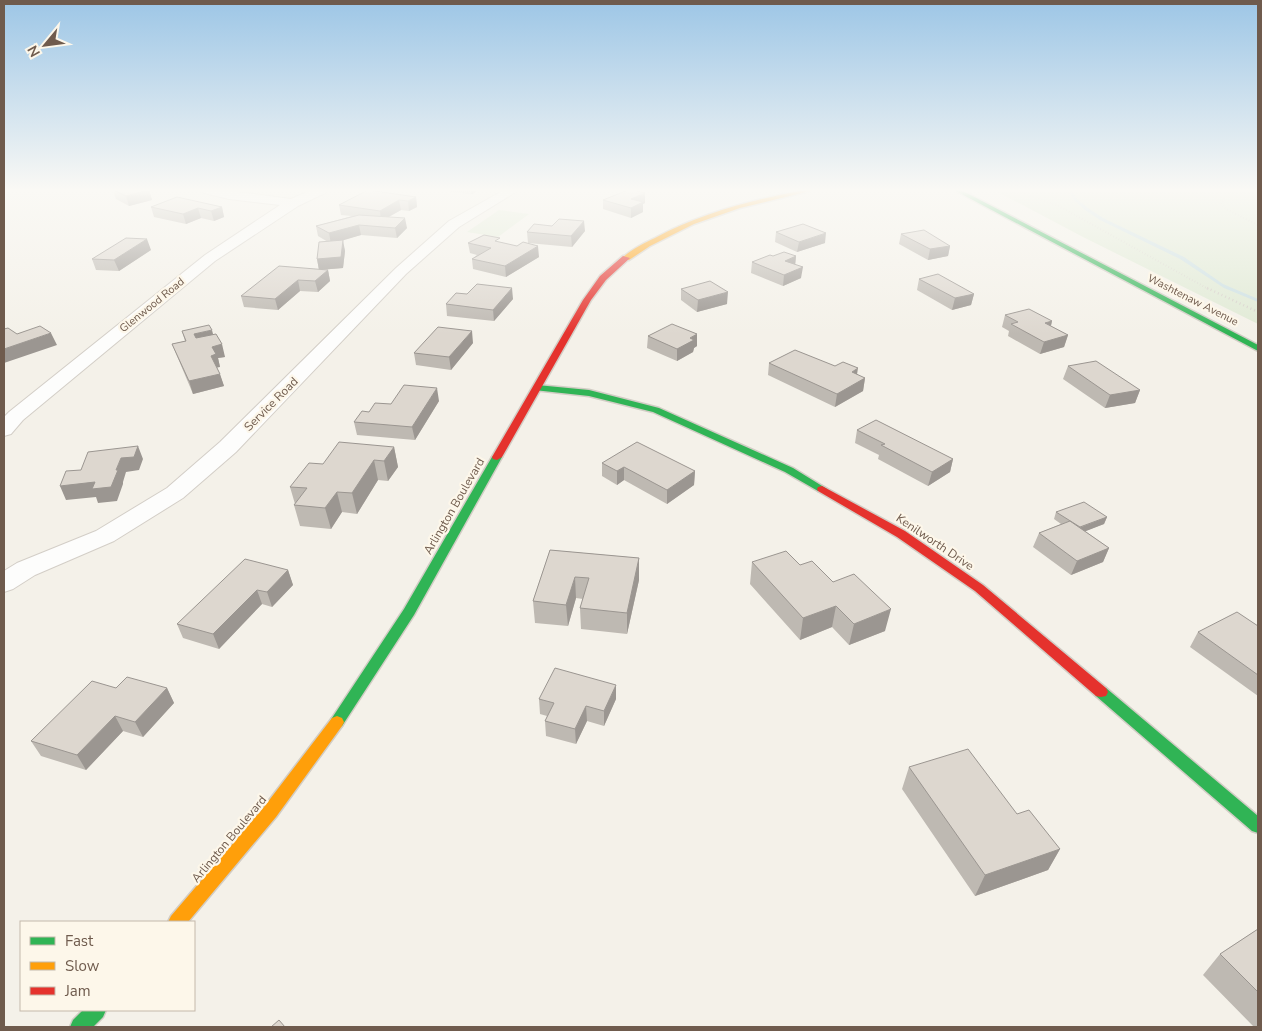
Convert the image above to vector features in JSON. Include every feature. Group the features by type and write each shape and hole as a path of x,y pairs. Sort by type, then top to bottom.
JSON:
{"street":[{"name":"Glenwood Road","path":"8,422 210,258 241,238"},
{"name":"Service Road","path":"4,583 26,569 105,536 175,493 228,448 401,271 438,238"},
{"name":"Arlington Boulevard","path":"178,921 270,812 333,728 409,612 573,323 602,279 631,252 654,238"},
{"name":"Washtenaw Avenue","path":"1049,238 1258,348"},
{"name":"Kenilworth Drive","path":"537,388 589,393 656,410 789,470 901,534 979,588 1258,826"},
{"path":"80,1027 95,1011"}],"path":[{"path":"1116,238 1198,284 1258,312"}],"green space":[{"path":"1085,238 1258,238 1258,324"}],"building":[{"path":"126,238 147,239 114,260 92,259"},
{"path":"478,238 500,238 495,241 517,246 523,242 538,246 505,266 472,259 491,248 468,243"},
{"path":"790,238 811,238 799,242"},
{"path":"909,238 937,238 950,246 930,249"},
{"path":"343,240 341,257 317,259 319,242"},
{"path":"784,252 796,256 785,261 803,267 784,275 752,262 770,255 773,256"},
{"path":"279,266 328,270 315,281 298,280 275,299 241,296"},
{"path":"938,274 974,294 955,298 919,279"},
{"path":"710,281 728,292 698,300 681,289"},
{"path":"477,284 512,288 493,310 446,304 456,293 467,294"},
{"path":"1029,309 1052,321 1045,323 1068,335 1044,342 1011,324 1018,322 1005,315"},
{"path":"672,324 697,334 690,338 694,340 677,349 648,336"},
{"path":"209,325 212,330 194,334 196,338 216,334 222,344 212,347 216,354 211,356 220,374 189,381 172,344 186,341 182,331"},
{"path":"40,326 51,333 4,349 4,329 8,328 17,334"},
{"path":"438,327 472,331 449,357 414,353"},
{"path":"795,350 835,366 843,362 858,368 852,372 865,378 837,394 769,363"},
{"path":"1096,361 1140,390 1110,395 1068,366"},
{"path":"404,385 437,388 412,427 354,422 362,411 369,412 375,403 391,404"},
{"path":"876,420 953,459 932,472 857,430"},
{"path":"339,442 394,447 384,461 374,460 352,493 337,492 325,508 294,505 307,488 290,487 309,463 323,464"},
{"path":"637,442 695,471 667,490 624,467 617,471 602,463"},
{"path":"138,446 134,457 121,458 111,487 92,489 95,482 60,486 66,471 81,470 88,452"},
{"path":"1084,502 1107,517 1080,527 1056,512"},
{"path":"1070,521 1109,548 1077,561 1039,533"},
{"path":"550,550 639,558 627,613 580,608 589,578 575,577 566,605 533,601"},
{"path":"786,551 800,565 812,561 833,582 854,574 891,609 854,624 836,606 803,618 752,562"},
{"path":"245,559 288,570 267,592 257,590 213,634 177,624"},
{"path":"1237,612 1258,626 1258,675 1198,632"},
{"path":"555,668 616,685 604,711 586,706 575,729 545,721 554,703 539,699"},
{"path":"127,677 167,688 135,722 115,716 77,755 31,741 92,681 116,688"},
{"path":"968,749 1017,814 1029,810 1060,849 985,875 909,767"},
{"path":"1258,929 1258,992 1220,954"},
{"path":"279,1020 285,1027 271,1027"}],"waterway":[{"path":"1140,238 1196,266 1221,285 1258,301"}],"traffic: fast":[{"path":"1049,238 1258,348"},
{"path":"537,388 589,393 656,410 789,470 822,489"},
{"path":"337,722 409,612 497,457"},
{"path":"1101,692 1258,826"},
{"path":"80,1027 95,1011"}],"traffic: slow":[{"path":"626,258 658,238"},
{"path":"178,921 270,812 337,722"}],"traffic: jam":[{"path":"497,457 587,300 603,278 626,258"},
{"path":"822,489 901,534 979,588 1101,692"}]}
